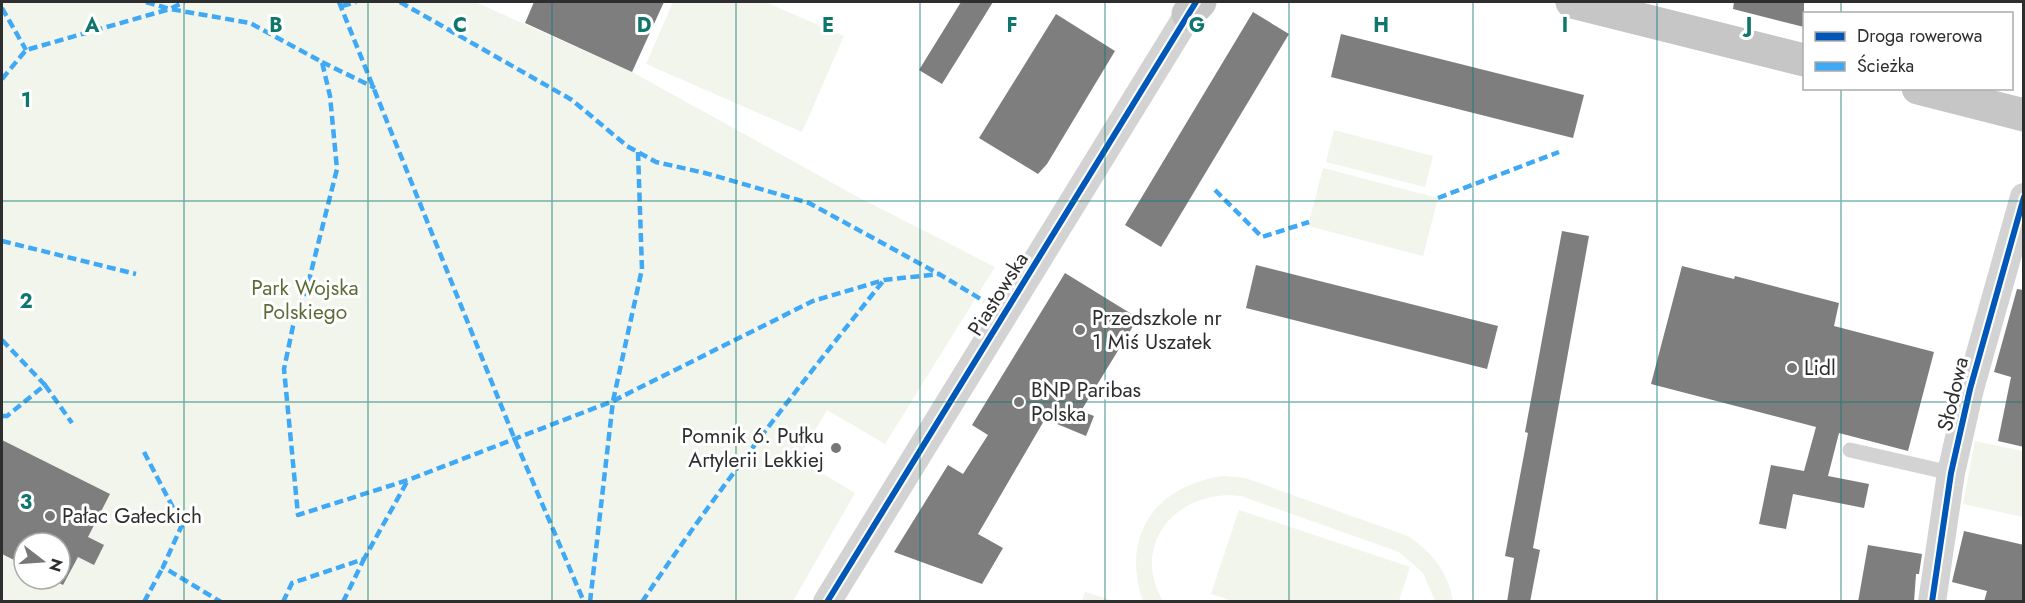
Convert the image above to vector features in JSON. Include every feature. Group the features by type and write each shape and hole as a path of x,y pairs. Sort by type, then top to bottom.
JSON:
{"main road":[{"path":"1572,2 1803,60"},
{"path":"1926,90 2024,115"}],"street":[{"name":"Piastowska","path":"827,602 1195,6"},
{"name":"Słodowa","path":"1932,602 1951,473 1970,389 2024,197"}],"lane":[{"path":"1850,450 1951,473"}],"green space":[{"name":"Park Wojska Polskiego","path":"2,2 475,2 632,72 856,196 995,267 885,444 827,410 798,459 855,493 793,601 2,601"},
{"path":"673,2 765,2 844,36 802,132 646,64"},
{"path":"1334,130 1433,156 1425,187 1326,162"},
{"path":"1323,168 1438,198 1423,256 1308,226"},
{"path":"1975,441 2023,451 2023,517 1963,504"},
{"path":"1224,476 1245,478 1408,536 1438,564 1447,581 1453,601 1435,601 1423,573 1399,552 1241,496 1218,496 1198,501 1180,510 1166,524 1156,540 1152,559 1154,580 1163,601 1143,601 1137,577 1136,555 1149,517 1162,502 1179,490 1200,481"},
{"path":"1239,510 1410,567 1399,601 1235,602 1211,594"},
{"path":"1085,592 1114,601 1082,601"}],"building":[{"path":"534,2 664,2 632,72 525,23"},
{"path":"961,2 993,2 942,84 919,70"},
{"path":"1734,2 1804,2 1803,27 1733,9"},
{"path":"1253,12 1289,34 1161,247 1125,225"},
{"path":"1056,14 1115,51 1047,164 1038,174 979,138"},
{"path":"1341,34 1584,95 1573,138 1331,77"},
{"path":"1562,231 1589,236 1533,548 1540,550 1530,602 1507,602 1514,558 1505,556"},
{"path":"1256,265 1498,326 1487,369 1246,308"},
{"name":"Lidl","path":"1682,266 1734,279 1735,276 1839,303 1834,326 1934,352 1908,451 1839,433 1828,476 1869,484 1864,508 1793,494 1786,529 1759,524 1771,465 1804,471 1816,427 1651,384"},
{"path":"1065,273 1138,318 1081,411 1094,416 1086,436 1045,419 978,534 1003,548 982,584 894,552 948,465 963,474 988,435 972,425"},
{"path":"2017,289 2024,290 2024,447 1998,441 2011,377 1994,372"},
{"name":"Pałac Gałeckich","path":"2,440 110,494 88,537 104,545 94,565 78,557 72,568 72,531 12,531 12,559 2,554"},
{"path":"1964,531 2024,545 2024,602 1984,602 1987,591 1952,582"},
{"path":"1868,545 1922,554 1919,574 1916,574 1914,602 1858,602"}],"marked path":[{"path":"146,2 170,9 250,23 322,62 330,96 337,169 308,284 293,326 284,369 298,515 408,480 613,401 813,301 884,280 939,274 984,301"},
{"path":"2,79 26,50 170,9 184,2"},
{"path":"339,2 515,440 584,602"},
{"path":"342,6 356,2"},
{"path":"400,2 572,100 627,146 656,162 705,173 809,203 939,274"},
{"path":"2,8 26,50"},
{"path":"322,62 375,88"},
{"path":"590,602 613,401 642,269 638,152"},
{"path":"1438,198 1559,152"},
{"path":"1215,190 1262,237 1309,222"},
{"path":"2,241 136,274"},
{"path":"642,602 729,479 884,280"},
{"path":"2,340 45,385"},
{"path":"2,416 7,416 45,385 72,423"},
{"path":"144,452 182,525 163,567 221,602"},
{"path":"283,602 292,583 364,559 408,480"},
{"path":"343,602 364,559"},
{"path":"144,602 163,567"}],"cycle path":[{"path":"827,602 1196,2"},
{"path":"1932,602 1951,473 1970,389 2024,197"}],"place":[{"name":"Przedszkole nr 1 Miś Uszatek","path":"1080,330"},
{"name":"Lidl","path":"1792,368"},
{"name":"BNP Paribas Polska","path":"1019,402"},
{"name":"Pomnik 6. Pułku Artylerii Lekkiej","path":"836,448"},
{"name":"Pałac Gałeckich","path":"50,516"}]}
